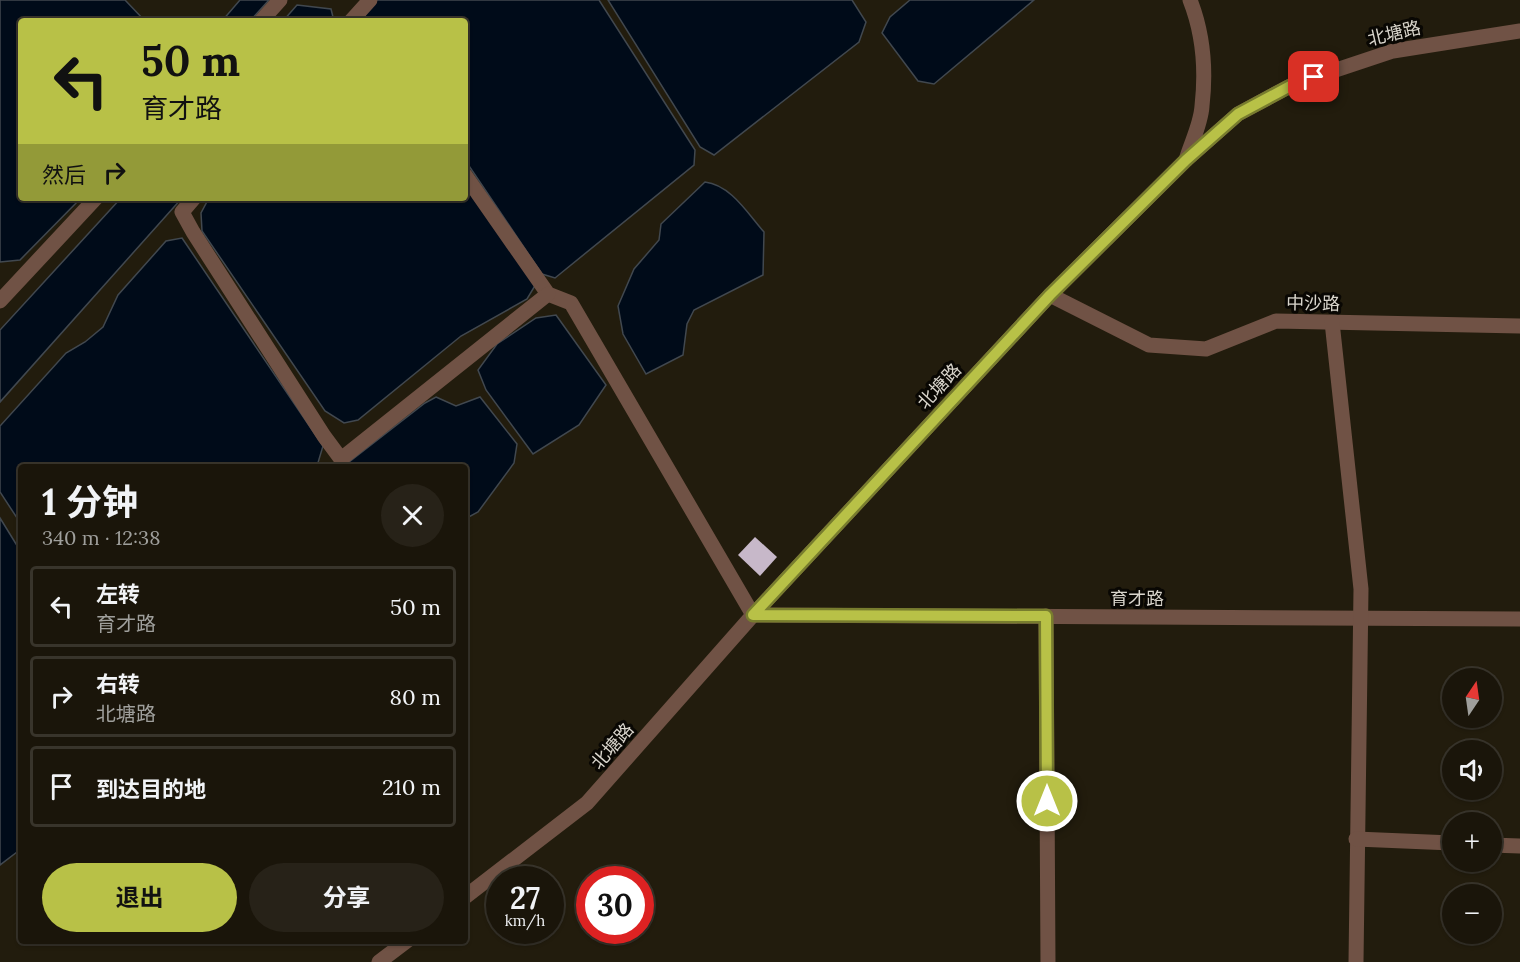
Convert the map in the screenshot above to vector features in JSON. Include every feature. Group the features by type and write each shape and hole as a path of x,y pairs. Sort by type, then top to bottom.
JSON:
{"street":[{"path":"264,18 280,0"},
{"path":"356,18 370,0"},
{"path":"1186,160 1202,108 1203,56 1191,0"},
{"name":"北塘路","path":"468,895 587,803 753,615 1050,295 1186,160 1238,114 1294,84 1393,51 1520,30"},
{"path":"468,179 548,294 572,303 753,615"},
{"path":"0,301 93,201"},
{"path":"191,201 182,212 193,232 341,459 548,294"},
{"name":"中沙路","path":"1050,295 1149,345 1206,349 1275,321 1520,326"},
{"path":"1332,322 1361,589 1356,962"},
{"name":"育才路","path":"753,615 1520,619"},
{"path":"1046,616 1048,962"},
{"path":"1356,839 1442,843"},
{"path":"1502,845 1520,846"},
{"path":"379,962 403,944"}],"water":[{"path":"0,0 125,0 142,18 18,18 18,201 78,201 20,260 0,262"},
{"path":"240,0 269,0 253,18 225,18"},
{"path":"374,0 599,0 695,150 694,165 555,278 542,274 468,164 468,18 364,17"},
{"path":"608,0 852,0 866,22 859,42 714,155 700,147"},
{"path":"910,0 1034,0 934,84 918,81 882,33 890,17"},
{"path":"297,5 331,9 333,18 286,18"},
{"path":"705,182 714,184 731,194 764,232 763,275 694,310 687,324 683,355 646,374 623,334 618,306 634,269 659,240 661,224"},
{"path":"468,187 536,284 527,299 461,336 358,420 344,423 325,411 202,231 201,213 207,201 468,201"},
{"path":"118,201 179,201 0,402 0,330"},
{"path":"182,238 323,446 318,464 18,464 18,519 0,492 0,426 66,353 85,342 103,327 118,295 166,241"},
{"path":"556,315 606,385 579,425 533,454 486,390 478,370 497,344 536,318"},
{"path":"436,397 456,406 480,397 517,444 514,463 478,512 468,517 468,464 347,464"},
{"path":"0,518 18,547 18,851 0,865"}],"building":[{"path":"755,537 777,557 760,576 738,555"}],"route":[{"path":"1047,801 1046,616 753,615 1050,295 1186,160 1238,114 1294,84 1314,77"}]}
